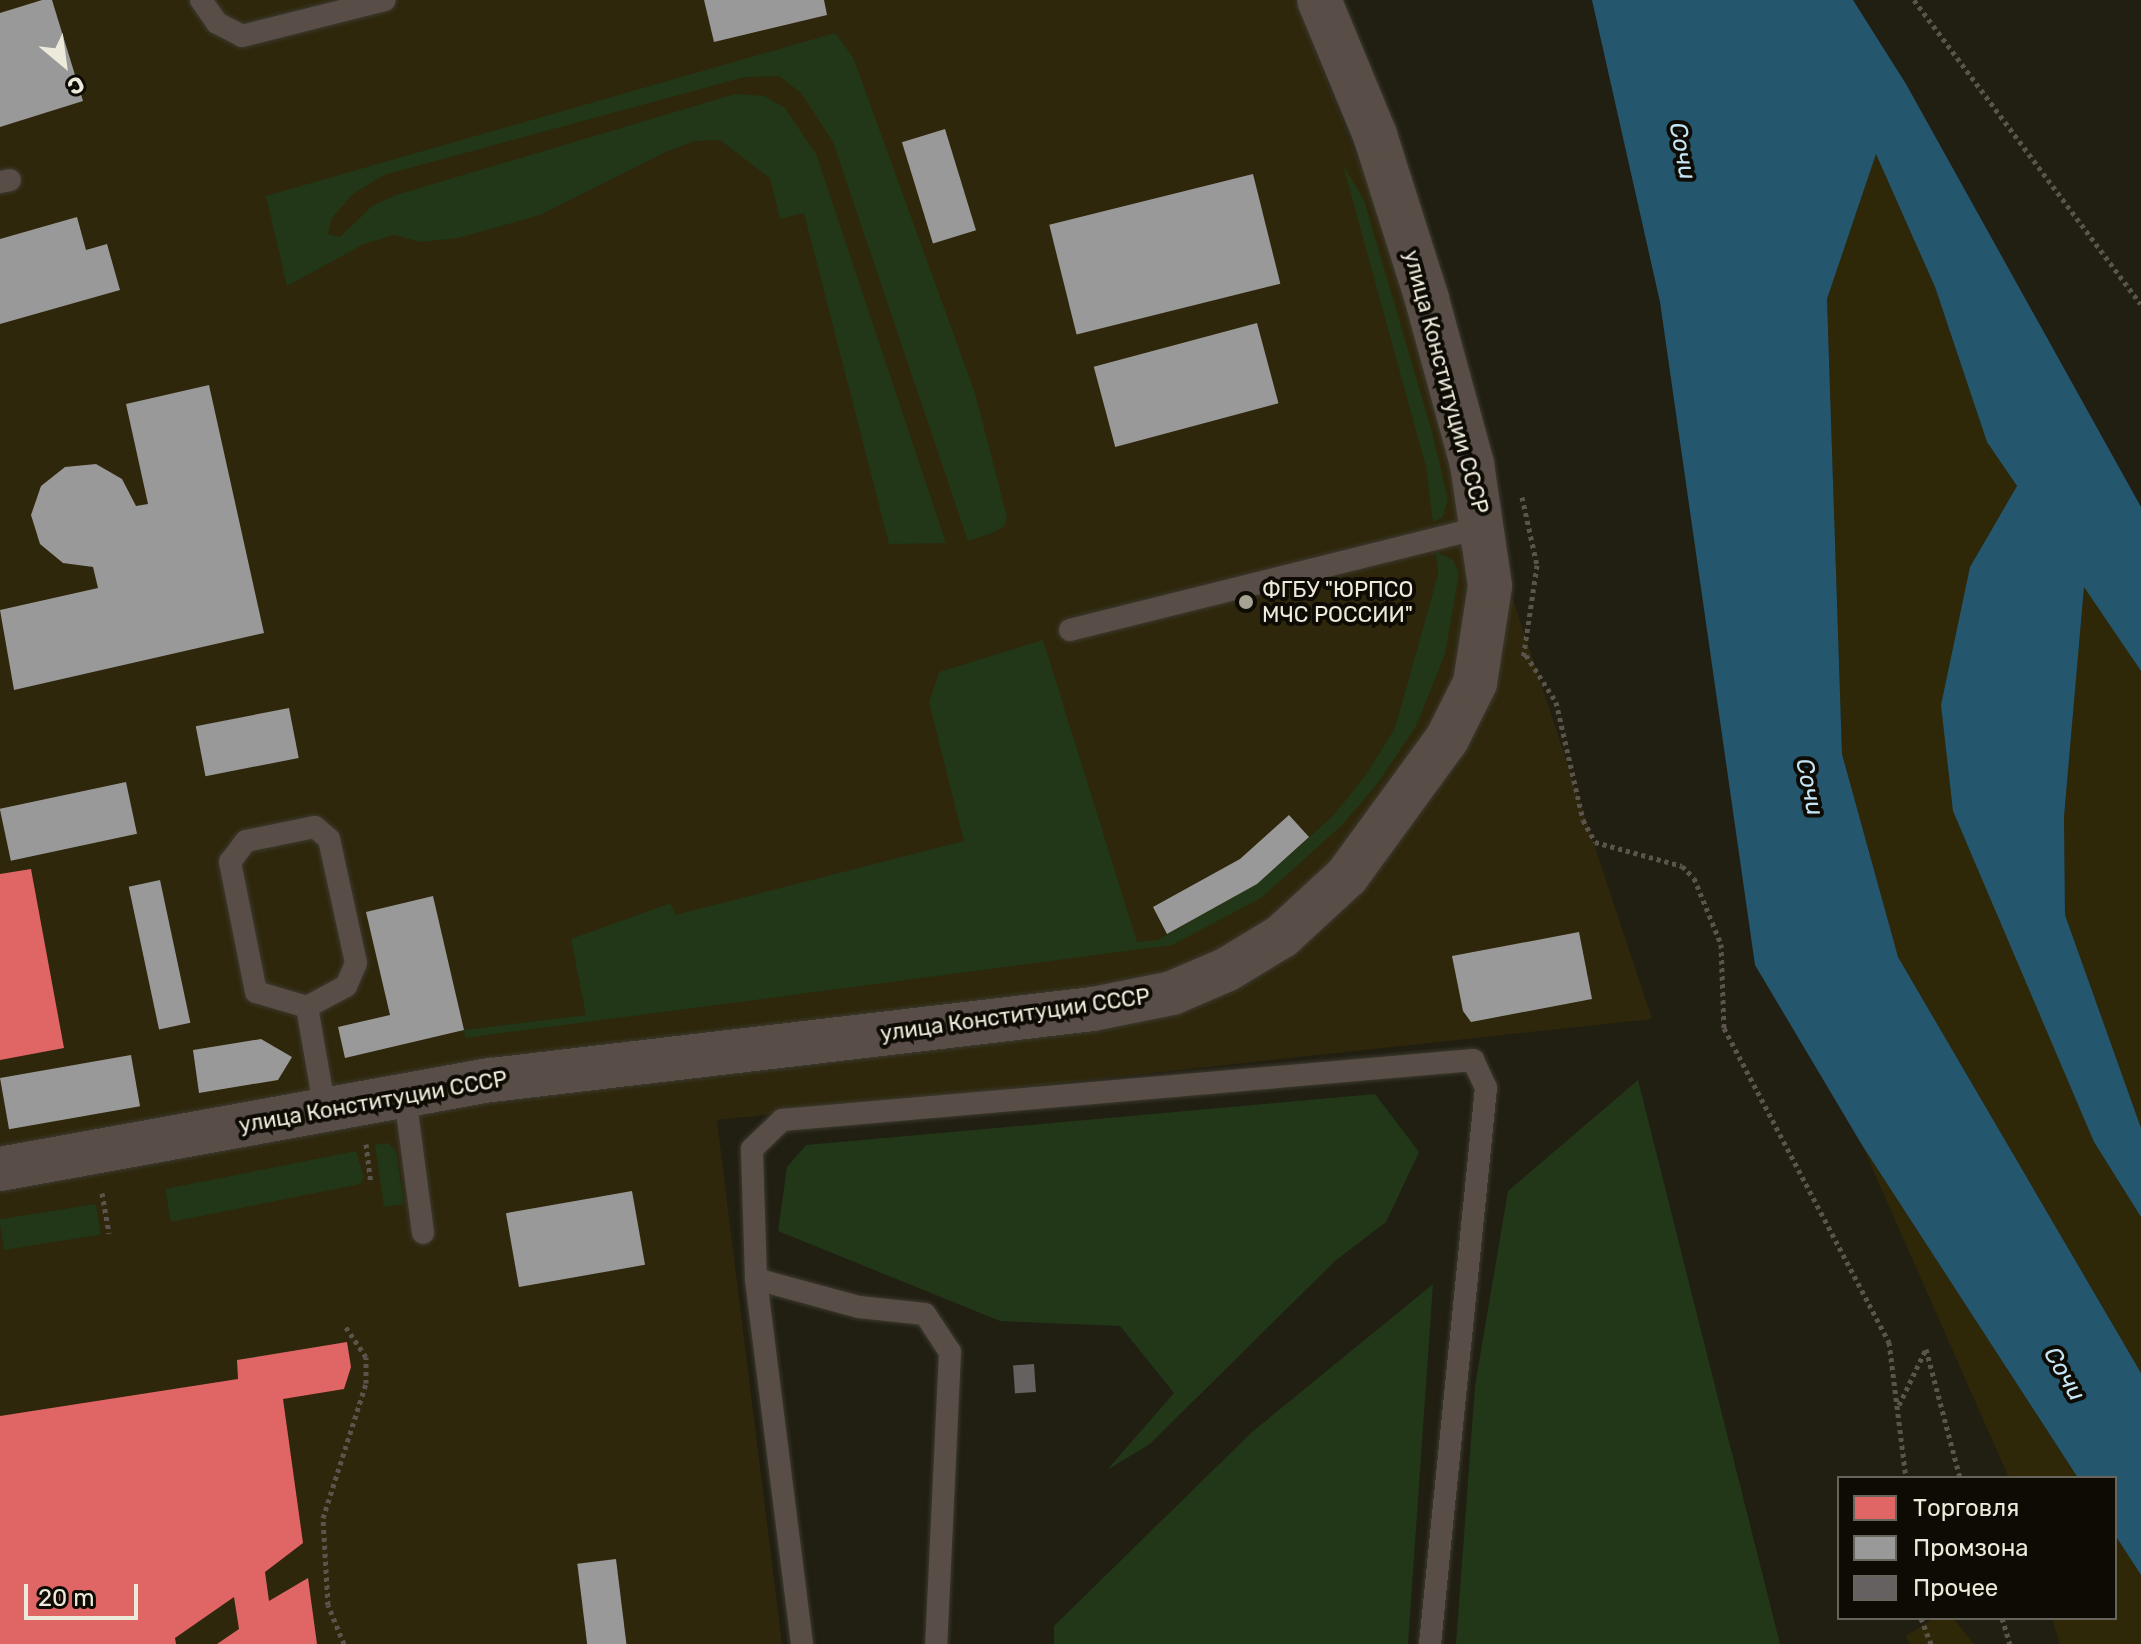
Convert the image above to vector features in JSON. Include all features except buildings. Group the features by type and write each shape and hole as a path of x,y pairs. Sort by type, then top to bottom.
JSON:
{"street":[{"name":"улица Конституции СССР","path":"0,1169 325,1110 407,1114 508,1078 1093,1009 1172,993 1226,970 1282,936 1347,876 1397,814 1447,739 1475,683 1488,606 1484,527 1427,299 1375,135 1319,0"}],"lane":[{"path":"201,0 217,23 242,36 385,0"},
{"path":"1070,630 1484,527"},
{"path":"315,827 329,839 356,963 346,986 307,1007 256,992 230,862 246,841 315,827"},
{"path":"307,1007 325,1110"},
{"path":"802,1644 756,1279 752,1149 782,1120 1473,1060 1486,1088 1430,1644"},
{"path":"407,1114 423,1233"},
{"path":"756,1279 859,1307 925,1314 950,1352 936,1644"}],"path":[{"path":"1914,0 2141,304"},
{"path":"1518,484 1537,565 1521,667"},
{"path":"1488,606 1525,654 1556,702 1583,820 1595,842 1682,866 1694,878 1721,944 1724,1028 1889,1342 1906,1476"},
{"path":"371,1183 365,1139 407,1114"},
{"path":"102,1193 109,1233"},
{"path":"344,1644 328,1605 323,1518 366,1383 366,1357 346,1327"},
{"path":"1899,1406 1926,1349 1959,1476"},
{"path":"1922,1620 1931,1644"},
{"path":"2003,1620 2010,1644"}],"shaded area":[{"path":"0,0 1295,0 1420,318 1652,1019 717,1120 782,1644 0,1644"}],"green space":[{"path":"835,33 853,57 975,393 1007,517 1005,526 992,533 968,541 833,142 801,93 779,76 745,77 384,175 353,194 331,219 328,234 340,237 372,206 396,195 735,94 764,96 785,108 816,154 946,543 889,544 804,213 780,219 770,178 720,140 695,141 668,151 540,215 458,238 420,242 394,235 364,244 287,286 266,196"},
{"path":"1343,165 1364,200 1432,432 1448,500 1442,518 1433,522 1426,467"},
{"path":"1436,552 1453,560 1459,573 1445,654 1416,726 1378,783 1341,826 1261,898 1172,945 465,1038 464,1030 586,1015 571,939 671,903 675,915 964,841 929,702 939,672 1043,640 1137,942 1158,940 1257,884 1333,816 1366,775 1395,728 1438,575"},
{"path":"1638,1080 1780,1644 1456,1644 1475,1386 1508,1191"},
{"path":"1375,1094 1419,1152 1386,1222 1335,1261 1150,1444 1107,1470 1174,1393 1120,1326 1000,1321 778,1231 787,1167 806,1145"},
{"path":"388,1143 396,1151 404,1204 384,1207 375,1145"},
{"path":"356,1151 364,1177 360,1184 171,1222 165,1189"},
{"path":"96,1204 101,1235 4,1250 0,1219"},
{"path":"1433,1284 1408,1644 1054,1644 1054,1626 1252,1432"}],"sand":[{"path":"1876,153 1935,287 1987,442 2017,486 1970,567 2094,1142 2141,1217 2141,1373 1898,957 1842,754 1827,299"},
{"path":"2084,586 2141,671 2141,1128 2065,915 2064,817"},
{"path":"1862,1145 2077,1476 2008,1476"},
{"path":"2117,1538 2141,1575 2141,1644 2060,1644 2053,1620 2117,1620"},
{"path":"1931,1620 1955,1620 1974,1644 1910,1644 1906,1636"}],"water":[{"name":"Сочи","path":"1592,0 1853,0 1906,84 2141,507 2141,671 2084,587 2064,817 2065,915 2141,1128 2141,1217 2094,1142 1953,811 1941,705 1970,567 2017,486 1987,442 1935,287 1876,154 1827,299 1842,754 1898,957 2141,1373 2141,1575 2117,1538 2117,1476 2077,1476 1862,1145 1755,965 1660,302"}],"place":[{"name":"ФГБУ \"ЮРПСО МЧС РОССИИ\"","path":"1246,602"}]}
